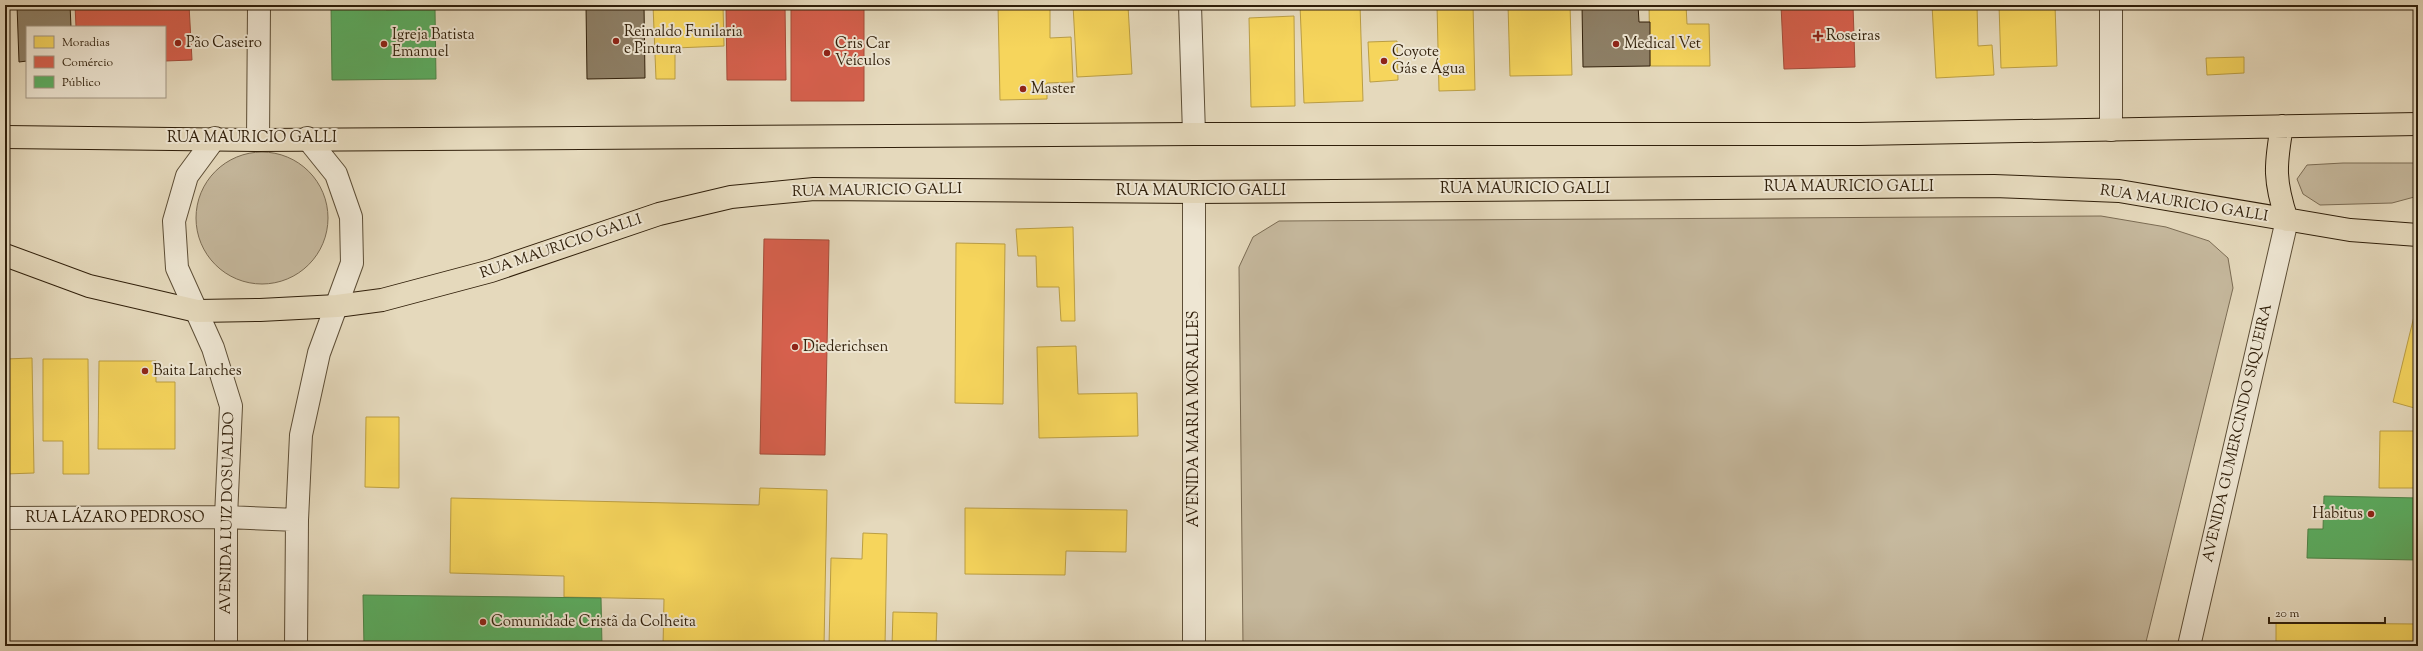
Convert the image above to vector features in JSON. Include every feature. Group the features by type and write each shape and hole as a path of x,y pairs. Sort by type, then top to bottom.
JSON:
{"main road":[{"name":"RUA MAURICIO GALLI","path":"5,137 215,138 258,140 307,138 1194,134 1859,134 2418,124"},
{"path":"2282,126 2276,160 2277,191 2287,220"},
{"name":"RUA MAURICIO GALLI","path":"5,255 89,286 197,311 337,306 382,300 491,271 659,214 731,197 814,189 1194,192 1994,186 2119,191 2350,230 2418,235"}],"street":[{"path":"258,140 259,5"},
{"path":"1190,5 1194,134"},
{"path":"2111,5 2111,130"},
{"name":"AVENIDA LUIZ DOSUALDO","path":"215,138 186,176 174,221 177,268 213,348 231,406 226,517 226,646"},
{"path":"296,646 297,520 302,435 320,353 352,263 351,217 336,174 307,138"},
{"name":"AVENIDA MARIA MORALLES","path":"1194,192 1194,646"},
{"name":"AVENIDA GUMERCINDO SIQUEIRA","path":"2189,646 2287,220"},
{"name":"RUA LÁZARO PEDROSO","path":"5,518 226,517 297,520"}],"shaded area":[{"path":"269,152 293,159 309,171 321,187 327,205 327,231 321,249 309,265 293,277 275,283 255,284 231,277 215,265 203,249 197,231 196,211 203,187 215,171 231,159 249,153"},
{"path":"2343,163 2418,163 2418,196 2392,203 2320,205 2303,194 2297,179 2307,165"},
{"path":"2101,216 2166,227 2209,241 2228,258 2233,288 2145,646 1243,646 1239,267 1253,237 1279,221"}],"building: Moradias":[{"path":"653,5 723,5 724,46 675,48 675,79 656,79"},
{"path":"998,5 1050,5 1050,38 1071,37 1073,82 1047,83 1047,99 1000,100"},
{"path":"1073,5 1128,6 1132,74 1077,77"},
{"path":"1246,5 1293,5 1293,7 1247,9"},
{"path":"1300,5 1360,5 1363,101 1304,103"},
{"path":"1437,5 1473,5 1475,90 1439,91"},
{"path":"1508,5 1570,5 1572,75 1510,76"},
{"path":"1649,5 1686,5 1687,24 1709,24 1710,66 1650,66"},
{"path":"1932,5 1977,5 1978,46 1992,45 1994,75 1936,78"},
{"path":"1999,5 2055,5 2057,66 2001,68"},
{"path":"1294,16 1295,106 1251,107 1249,18"},
{"path":"1397,41 1398,80 1370,82 1368,42"},
{"path":"2244,57 2244,73 2207,75 2206,58"},
{"path":"1073,227 1075,321 1061,321 1059,287 1037,287 1036,256 1018,256 1016,229"},
{"path":"956,243 1005,244 1003,404 955,403"},
{"path":"2418,300 2418,409 2393,402"},
{"path":"1076,346 1078,394 1137,393 1138,436 1039,438 1037,347"},
{"path":"32,358 34,473 5,474 5,359"},
{"path":"43,359 88,359 89,474 63,474 63,441 43,441"},
{"path":"99,361 156,361 156,382 175,382 175,449 98,449"},
{"path":"366,417 399,417 399,488 365,487"},
{"path":"2380,431 2418,431 2418,488 2379,488"},
{"path":"760,488 827,490 824,646 663,646 664,599 564,597 564,576 450,573 451,498 759,505"},
{"path":"965,508 1127,510 1126,552 1066,551 1065,575 965,574"},
{"path":"863,533 887,534 885,646 829,646 831,558 862,559"},
{"path":"893,612 937,613 936,646 892,646"},
{"path":"2276,623 2418,624 2418,646 2276,646"},
{"path":"999,643 1041,644 1041,646 999,646"}],"building: Comércio":[{"name":"Pão Caseiro","path":"75,5 189,5 192,60 166,61 166,26 76,26"},
{"path":"726,5 785,5 786,80 727,80"},
{"name":"Cris Car Veículos","path":"864,5 864,101 791,101 791,6"},
{"name":"Roseiras","path":"1781,5 1853,5 1855,67 1784,69"},
{"name":"Diederichsen","path":"764,239 829,240 825,455 760,454"}],"building: Público":[{"name":"Igreja Batista Emanuel","path":"331,5 386,5 386,10 435,9 436,79 332,80"},
{"name":"Habitus","path":"2324,496 2418,498 2418,560 2307,558 2308,529 2323,529"},
{"name":"Comunidade Cristã da Colheita","path":"363,595 601,598 602,646 364,646"}],"building: Outros":[{"path":"17,5 70,5 71,26 26,26 26,61 19,62"},
{"name":"Reinaldo Funilaria e Pintura","path":"586,5 644,5 645,78 587,79"},
{"name":"Medical Vet","path":"1582,5 1638,5 1639,22 1650,22 1650,66 1583,67"}],"place":[{"name":"Roseiras","path":"1818,36"},
{"name":"Reinaldo Funilaria e Pintura","path":"616,41"},
{"name":"Pão Caseiro","path":"178,43"},
{"name":"Igreja Batista Emanuel","path":"384,44"},
{"name":"Medical Vet","path":"1616,44"},
{"name":"Cris Car Veículos","path":"827,53"},
{"name":"Coyote Gás e Água","path":"1384,61"},
{"name":"Master","path":"1023,89"},
{"name":"Diederichsen","path":"795,347"},
{"name":"Baita Lanches","path":"145,371"},
{"name":"Habitus","path":"2371,514"},
{"name":"Comunidade Cristã da Colheita","path":"483,622"}]}
